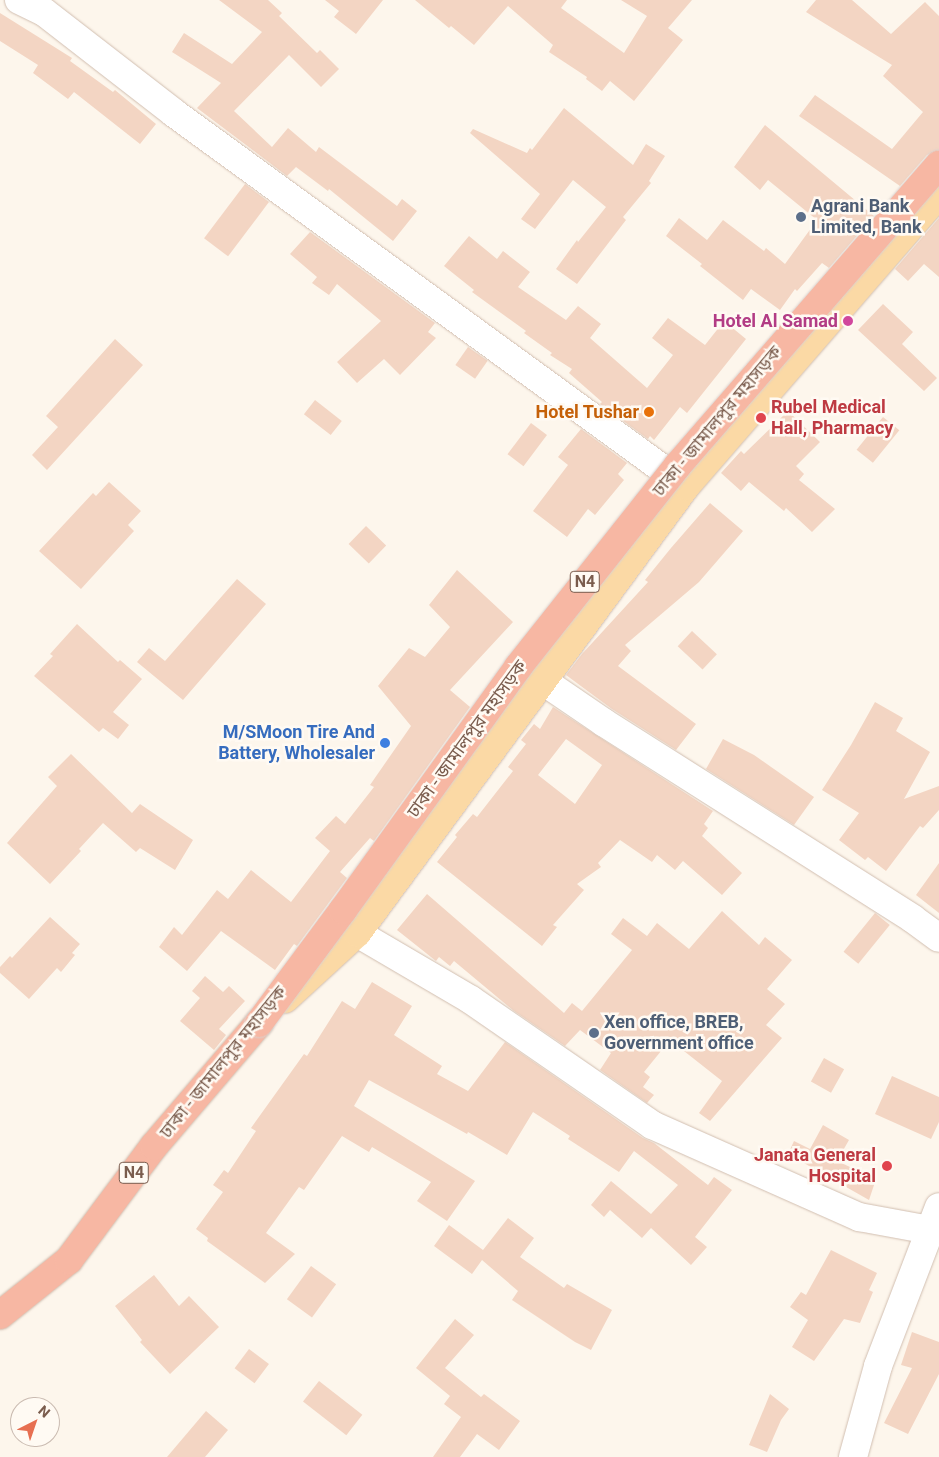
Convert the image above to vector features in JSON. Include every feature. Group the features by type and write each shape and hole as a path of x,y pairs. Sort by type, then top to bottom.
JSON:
{"highway":[{"name":"ঢাকা - জামালপুর মহাসড়ক","path":"0,1315 69,1260 154,1146 259,1023 344,910 518,668 678,464 939,164"}],"main road":[{"path":"259,1023 357,933 686,486 939,194"}],"street":[{"path":"19,0 44,12 174,113 686,486"},
{"path":"543,680 603,722 913,918 939,938"},
{"path":"357,933 472,1000 652,1125 859,1217 934,1219 878,1366 853,1457"}],"building":[{"path":"219,0 268,0 282,13 279,16 317,53 320,50 339,69 321,87 289,55 234,111 272,147 288,128 316,152 319,147 397,206 402,199 417,211 393,241 329,189 328,191 296,167 287,176 197,108 221,83 172,52 184,33 232,64 262,32"},
{"path":"325,0 383,0 356,34 334,17 339,11"},
{"path":"415,0 567,0 561,8 624,53 647,16 621,0 692,0 668,28 683,40 634,101 610,81 602,91 586,79 587,77 549,52 553,45 508,6 474,45 451,26 449,28"},
{"path":"816,0 852,0 891,34 925,2 939,16 939,150 927,155 900,186 799,116 815,95 892,149 923,112 883,76 892,65 806,12"},
{"path":"0,13 72,58 70,61 113,92 115,90 156,124 140,144 74,92 68,99 33,73 38,65 0,41"},
{"path":"564,108 633,165 646,144 665,156 649,181 651,183 623,217 626,220 577,284 556,269 577,240 578,242 606,207 573,180 535,229 521,219 540,194 470,133 473,129 527,153 530,148 532,150"},
{"path":"765,125 874,216 829,268 822,263 797,291 795,289 780,310 751,289 743,300 666,236 679,218 707,240 723,220 764,251 766,248 785,264 817,220 768,180 760,190 734,167"},
{"path":"245,184 269,202 228,256 204,238"},
{"path":"939,218 939,277 924,264 908,281 895,269"},
{"path":"310,232 435,323 428,332 436,338 400,375 384,359 357,383 337,362 381,321 337,284 329,295 312,283 317,277 290,254"},
{"path":"469,236 497,259 503,251 530,272 518,287 566,320 578,306 601,324 590,338 647,388 673,355 652,338 668,318 705,345 724,321 746,339 687,413 680,407 654,440 650,436 648,439 600,404 602,402 569,373 572,369 550,355 552,353 524,333 526,331 472,292 474,290 444,266"},
{"path":"883,304 913,332 902,344 937,378 924,391 858,330"},
{"path":"115,339 143,365 47,470 32,455 58,427 46,416"},
{"path":"468,347 488,361 475,379 455,365"},
{"path":"315,400 342,421 331,435 304,414"},
{"path":"788,411 820,442 796,466 804,474 799,480 835,509 812,532 786,508 784,511 749,482 741,491 721,473 741,451 744,454"},
{"path":"883,417 899,430 873,463 857,450"},
{"path":"531,423 547,435 524,466 508,454"},
{"path":"581,429 627,463 618,474 624,480 595,515 588,509 567,537 533,511 568,465 558,457"},
{"path":"109,482 141,511 128,525 134,531 81,589 39,551 93,493 96,496"},
{"path":"710,503 743,531 699,582 625,645 631,651 618,666 696,724 676,750 612,709 566,675 582,654 648,582 645,580"},
{"path":"366,526 386,545 369,563 349,544"},
{"path":"457,570 513,622 450,690 470,707 374,841 370,838 340,872 347,878 297,946 294,944 275,970 221,931 187,971 159,947 174,927 182,935 217,890 228,899 251,870 291,902 330,851 315,838 336,816 345,824 374,787 370,785 411,726 378,686 409,648 425,657 450,627 429,605"},
{"path":"237,579 266,604 183,700 137,662 149,648 165,661"},
{"path":"77,624 118,662 120,660 142,679 113,712 129,725 118,739 103,728 99,732 34,676 53,656 50,654"},
{"path":"692,631 717,654 703,670 678,646"},
{"path":"875,702 903,718 896,731 930,752 904,799 939,786 939,810 923,828 920,826 886,871 868,857 865,860 839,840 859,813 822,790 851,745"},
{"path":"553,707 713,811 704,824 708,828 702,836 742,873 722,895 683,861 675,870 657,855 652,862 620,840 598,863 601,867 577,884 584,890 553,925 557,927 542,946 437,862 457,837 455,835 473,814 477,817 513,771 508,767 526,744 521,740 534,724 540,729","holes":["566,739 602,765 575,804 538,775"]},
{"path":"723,739 754,755 814,797 794,825 706,769"},
{"path":"71,754 132,813 140,804 193,840 175,870 140,848 136,852 103,823 79,849 81,851 50,884 7,843 57,786 48,777"},
{"path":"939,863 939,913 916,895"},
{"path":"427,894 564,1013 572,1003 582,1011 632,950 611,934 623,918 647,936 657,923 689,949 722,911 759,945 765,937 792,960 767,989 785,1004 766,1025 782,1038 710,1121 699,1113 722,1081 670,1040 644,1072 650,1077 643,1087 654,1095 647,1103 600,1070 611,1053 580,1030 565,1046 514,1011 454,961 450,966 439,957 436,961 397,930"},
{"path":"875,913 890,925 858,964 844,952"},
{"path":"50,917 80,944 72,953 75,955 61,972 57,968 29,999 0,973 0,967 10,956 12,958"},
{"path":"205,976 223,992 229,986 245,1001 219,1029 226,1035 214,1050 180,1021 200,998 192,991"},
{"path":"372,982 412,1006 394,1035 442,1066 437,1074 468,1091 505,1042 643,1138 654,1143 708,1185 714,1177 732,1190 695,1237 707,1247 691,1265 651,1228 642,1238 610,1210 604,1217 591,1205 611,1181 651,1214 678,1185 634,1151 619,1172 568,1139 570,1136 533,1112 507,1155 468,1132 467,1134 369,1080 354,1106 475,1181 447,1221 417,1201 431,1182 372,1147 369,1152 342,1136 304,1190 299,1187 266,1233 295,1254 265,1283 207,1241 208,1238 196,1229 223,1192 213,1185 224,1170 228,1173 256,1131 251,1128 304,1054 307,1056 342,1001 355,1009"},
{"path":"824,1058 844,1069 831,1093 811,1082"},
{"path":"892,1076 939,1097 939,1122 931,1139 875,1114"},
{"path":"823,1125 849,1140 837,1161 876,1179 869,1200 788,1154 794,1141 810,1149"},
{"path":"508,1218 534,1238 520,1257 564,1288 567,1284 612,1310 591,1350 575,1342 512,1300 518,1291 482,1260 472,1274 434,1246 449,1225 483,1250"},
{"path":"831,1250 877,1273 869,1290 873,1292 860,1323 844,1319 814,1361 792,1347 808,1320 790,1307 801,1292 806,1295"},
{"path":"311,1266 336,1284 312,1317 287,1299"},
{"path":"154,1275 179,1306 189,1296 219,1327 170,1374 140,1342 142,1340 115,1306"},
{"path":"455,1319 474,1335 445,1368 481,1397 484,1394 520,1421 499,1450 477,1434 460,1457 433,1457 461,1417 444,1404 450,1396 416,1368"},
{"path":"912,1332 939,1342 939,1374 908,1434 884,1423 912,1368 901,1365"},
{"path":"249,1349 269,1364 255,1383 235,1368"},
{"path":"319,1381 362,1415 346,1435 303,1401"},
{"path":"770,1394 789,1409 781,1420 767,1452 749,1445"},
{"path":"206,1411 228,1430 205,1457 167,1457"}],"place":[{"name":"Agrani Bank Limited, Bank","path":"801,217"},
{"name":"Hotel Al Samad","path":"848,321"},
{"name":"Hotel Tushar","path":"649,412"},
{"name":"Rubel Medical Hall, Pharmacy","path":"761,418"},
{"name":"M/SMoon Tire And Battery, Wholesaler","path":"385,743"},
{"name":"Xen office, BREB, Government office","path":"594,1033"},
{"name":"Janata General Hospital","path":"887,1166"}]}
